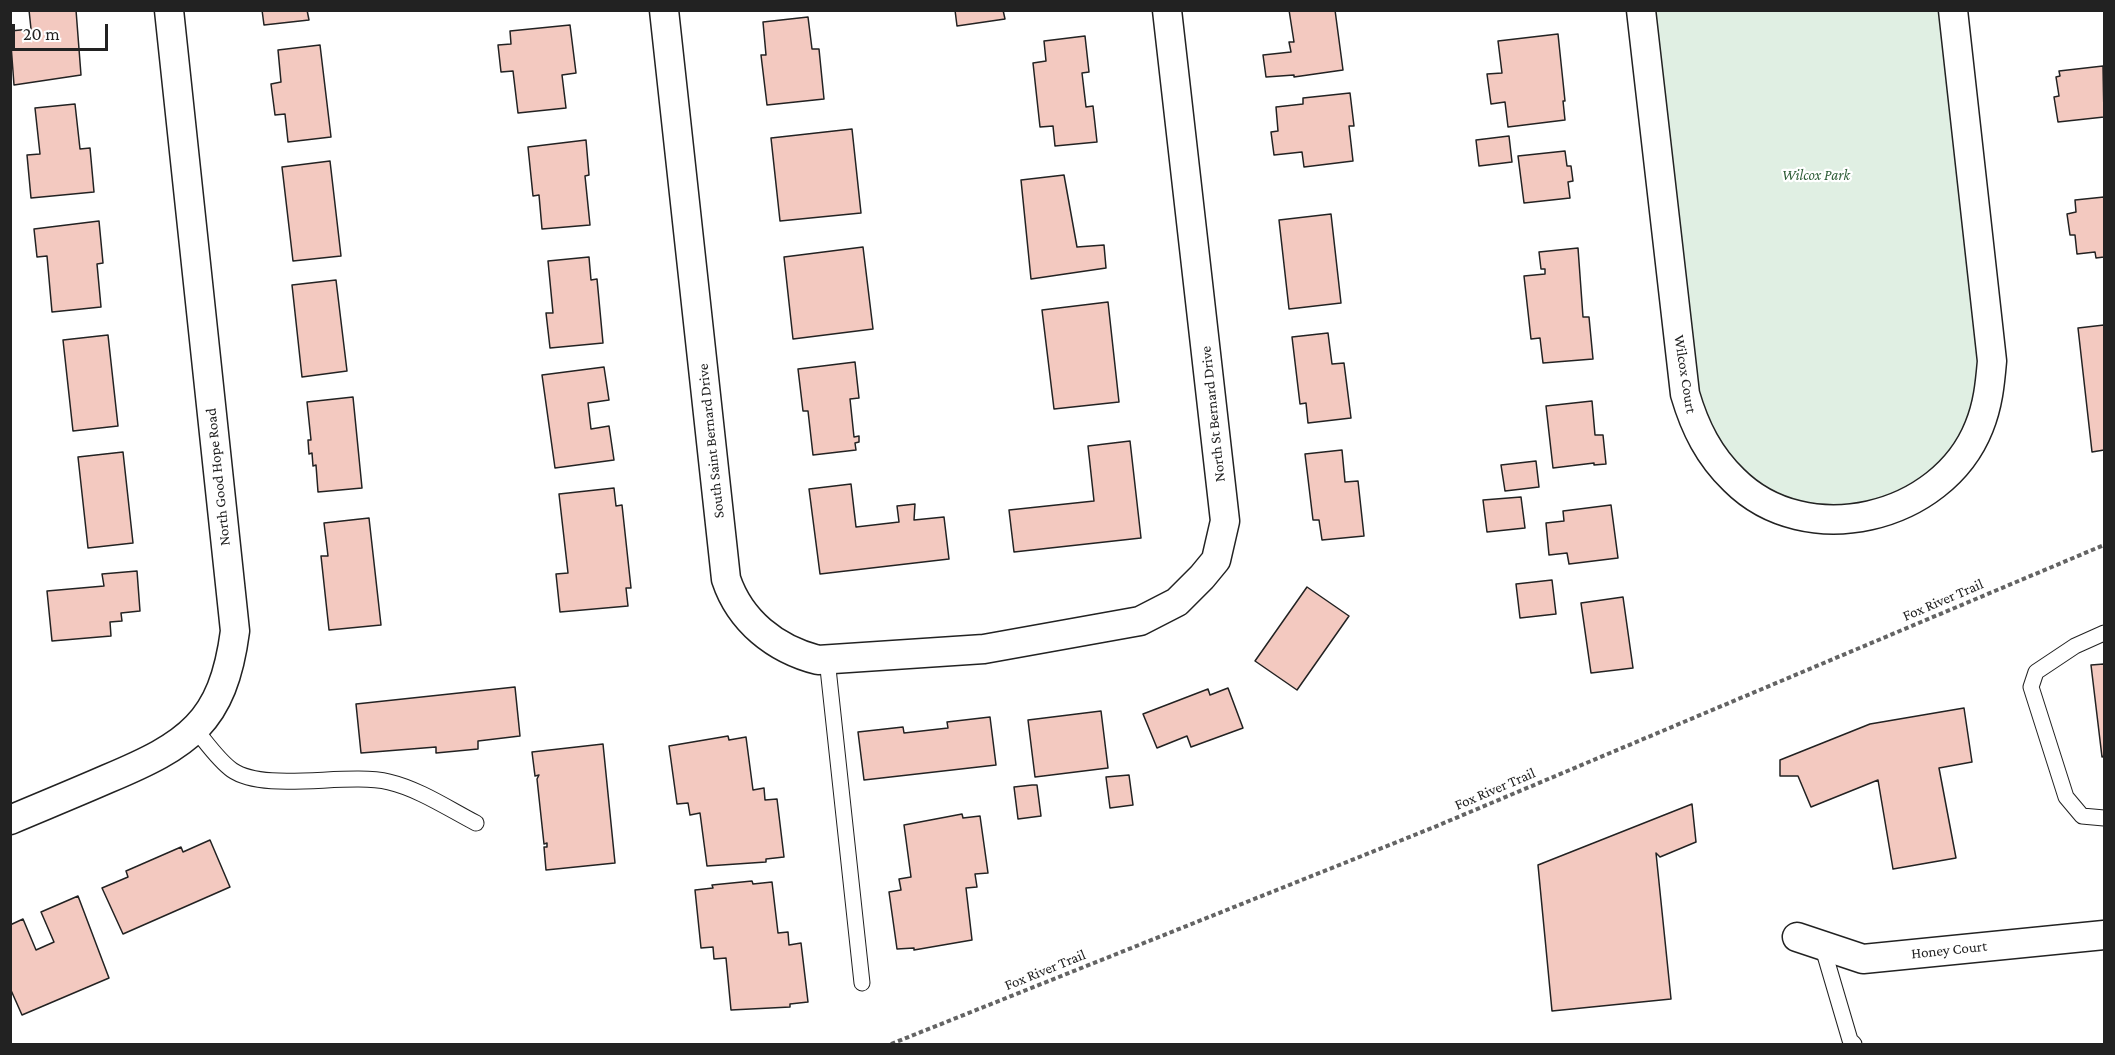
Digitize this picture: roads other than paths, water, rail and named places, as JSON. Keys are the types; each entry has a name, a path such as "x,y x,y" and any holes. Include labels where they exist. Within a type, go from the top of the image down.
{"street":[{"name":"North Good Hope Road","path":"10,820 160,757 195,729 220,694 231,663 235,631 168,10"},
{"name":"South Saint Bernard Drive","path":"664,10 726,579 732,595 748,620 793,653 827,659 984,649"},
{"name":"North St Bernard Drive","path":"984,649 1140,621 1177,603 1216,560 1220,551 1225,521 1167,10"},
{"name":"Wilcox Court","path":"1641,10 1685,394 1693,422 1708,451 1735,482 1768,504 1803,516 1832,520 1858,519 1889,511 1915,499 1940,481 1962,457 1979,429 1989,397 1992,361 1953,10"},
{"name":"Honey Court","path":"1809,941 1863,959 2104,935"}],"lane":[{"path":"2104,633 2059,656 2036,672 2031,687 2066,796 2082,816 2104,818"},
{"path":"827,659 862,983"},
{"path":"195,729 232,770 255,780 351,778 389,782 418,793 476,823"},
{"path":"1809,941 1850,1040 1854,1044"}],"park label":[{"name":"Wilcox Park","path":"1816,175"}]}
